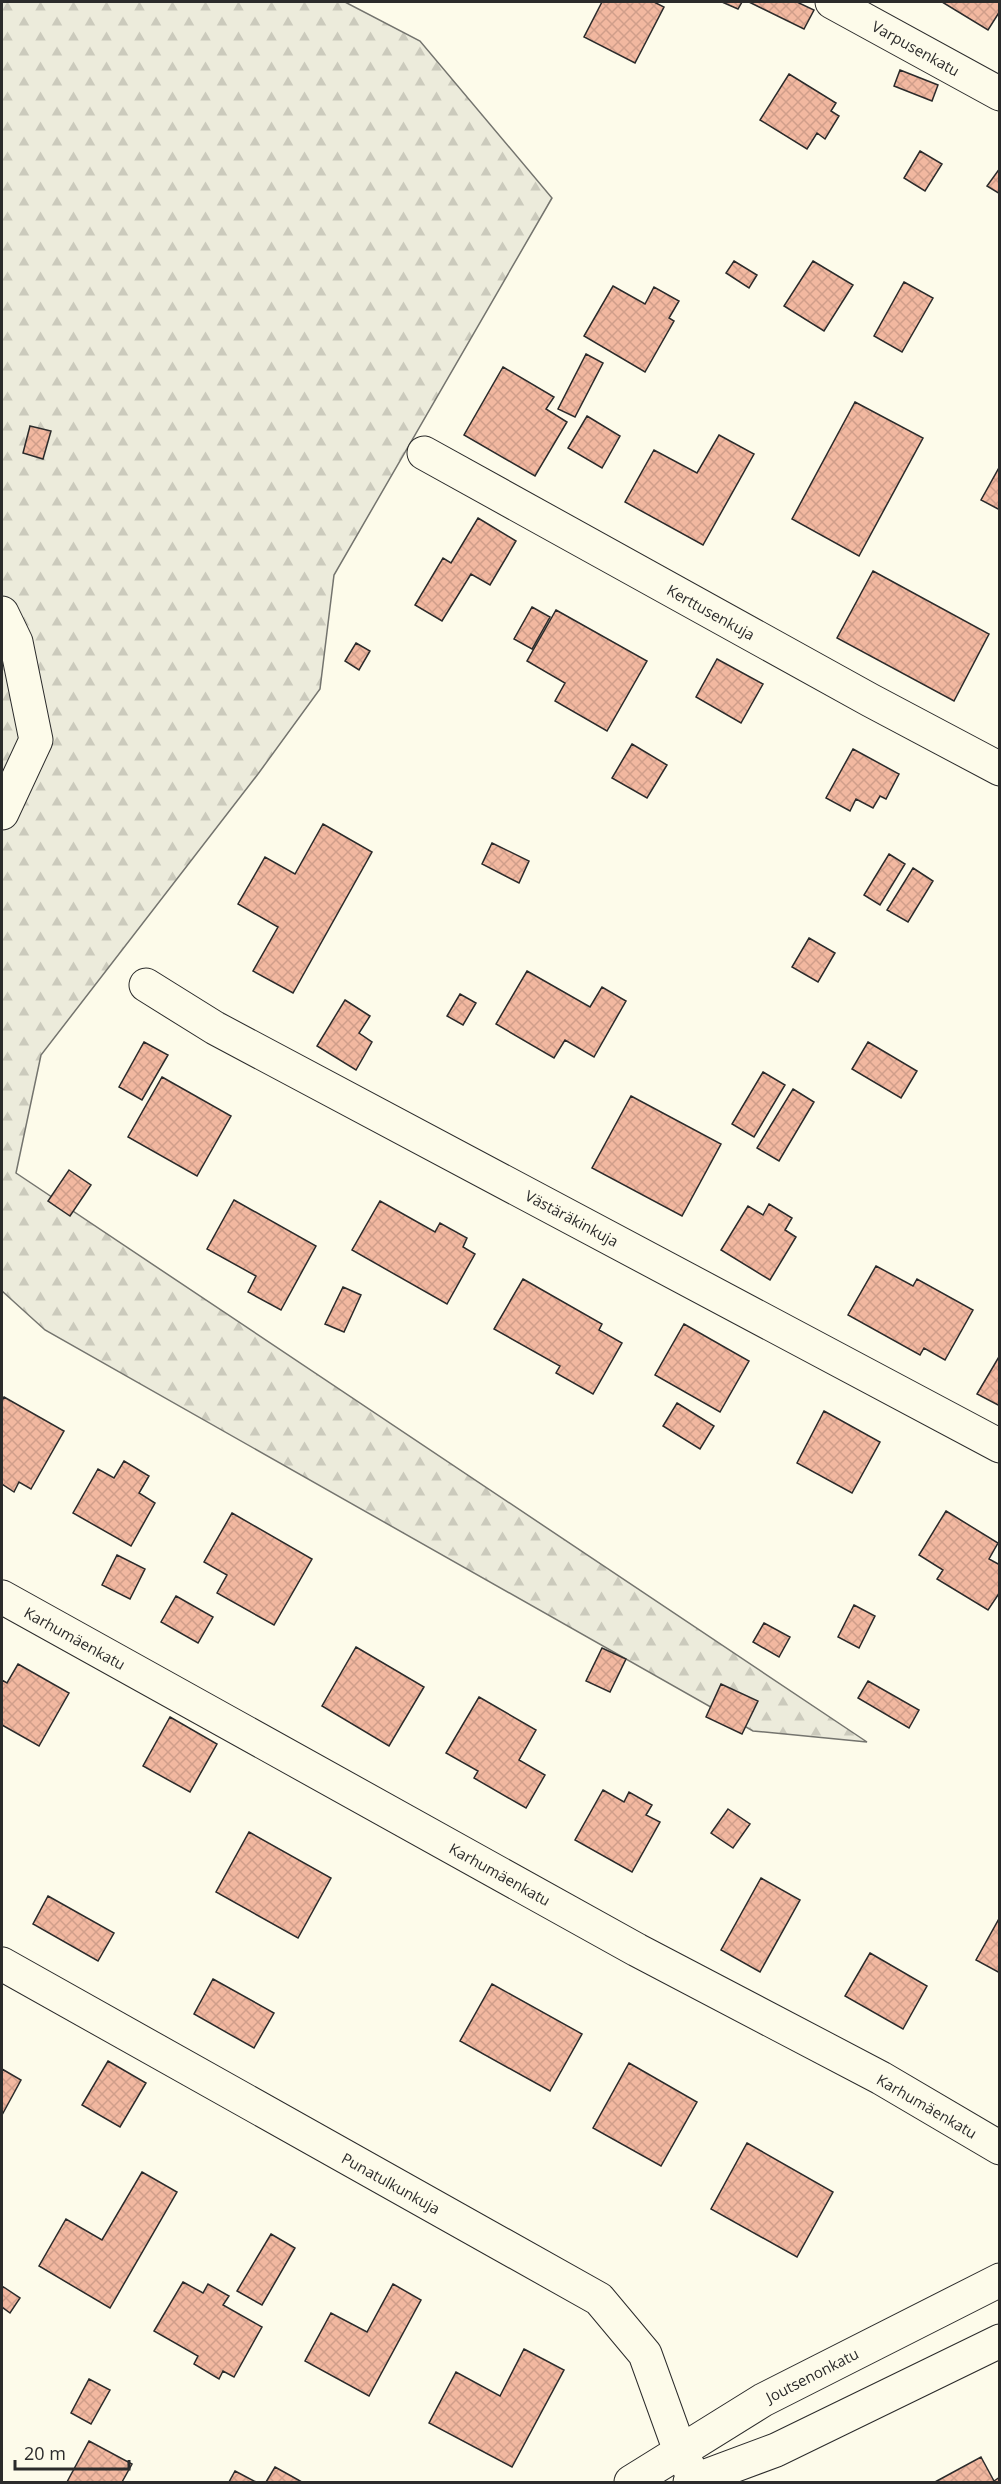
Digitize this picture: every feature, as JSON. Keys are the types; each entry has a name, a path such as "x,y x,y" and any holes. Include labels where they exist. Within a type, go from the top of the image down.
{"street":[{"name":"Varpusenkatu","path":"832,2 999,94"},
{"name":"Kerttusenkuja","path":"424,453 999,770"},
{"path":"2,613 16,642 36,740 2,813"},
{"name":"Västäräkinkuja","path":"146,985 226,1034 999,1446"},
{"name":"Karhumäenkatu","path":"2,1597 626,1945 881,2078 999,2148"},
{"name":"Punatulkunkuja","path":"2,1964 599,2299 645,2354 680,2451 696,2482"},
{"name":"Joutsenonkatu","path":"632,2482 763,2400 999,2280"},
{"path":"690,2482 696,2482 776,2450 999,2341"}],"green space":[{"path":"2,2 345,2 420,41 552,198 334,575 320,689 258,774 41,1055 16,1173 867,1742 753,1731 45,1330 2,1291"}],"building":[{"path":"602,2 654,2 664,7 635,63 584,37"},
{"path":"722,2 742,2 738,9"},
{"path":"749,2 797,2 814,10 804,29"},
{"path":"942,2 1000,2 1000,11 988,30"},
{"path":"900,70 938,85 932,101 894,86"},
{"path":"789,74 836,103 831,111 839,116 825,139 817,133 807,149 760,120"},
{"path":"920,151 942,164 925,191 904,178"},
{"path":"1000,168 1000,194 987,186"},
{"path":"734,261 757,275 749,288 726,273"},
{"path":"813,261 853,285 824,331 784,306"},
{"path":"904,282 933,298 902,352 874,336"},
{"path":"613,286 645,304 654,287 679,301 669,318 674,321 645,372 584,336"},
{"path":"586,354 603,363 575,417 558,409"},
{"path":"503,367 554,397 546,409 567,422 535,476 464,435"},
{"path":"855,402 923,438 859,556 792,519"},
{"path":"587,416 620,436 602,468 568,448"},
{"path":"30,426 51,431 43,459 23,453"},
{"path":"719,435 754,454 703,545 625,502 654,450 697,473"},
{"path":"1000,466 1000,510 981,500"},
{"path":"478,518 516,541 490,585 471,574 442,621 415,605 443,558 451,563"},
{"path":"873,571 989,634 954,701 837,638"},
{"path":"532,607 550,617 532,649 514,639"},
{"path":"556,610 647,661 607,731 555,701 565,683 527,661"},
{"path":"356,643 370,651 359,670 345,661"},
{"path":"717,659 763,684 741,723 696,697"},
{"path":"632,744 667,765 647,798 612,778"},
{"path":"853,749 899,774 886,799 880,796 873,808 856,799 850,811 826,798"},
{"path":"323,824 372,852 293,993 253,971 278,927 238,904 265,857 295,874"},
{"path":"492,843 529,861 519,883 482,864"},
{"path":"889,854 905,864 880,905 864,895"},
{"path":"913,868 933,881 908,922 887,910"},
{"path":"809,938 835,953 818,982 792,967"},
{"path":"527,971 590,1007 602,987 626,1001 594,1057 565,1040 554,1058 496,1024"},
{"path":"460,994 476,1003 463,1025 447,1016"},
{"path":"345,1000 370,1016 359,1033 372,1042 356,1070 317,1046"},
{"path":"144,1042 168,1055 142,1100 119,1087"},
{"path":"868,1042 917,1071 901,1098 852,1069"},
{"path":"763,1072 785,1085 754,1137 732,1124"},
{"path":"162,1077 231,1116 197,1176 128,1137"},
{"path":"793,1089 814,1102 779,1161 757,1148"},
{"path":"631,1096 721,1144 682,1216 592,1168"},
{"path":"69,1170 91,1185 70,1216 48,1201"},
{"path":"234,1200 316,1246 281,1310 248,1292 256,1276 207,1249"},
{"path":"380,1201 435,1232 440,1223 467,1238 463,1247 475,1254 447,1304 352,1250"},
{"path":"769,1204 792,1218 785,1230 796,1237 770,1280 721,1250 748,1206 763,1215"},
{"path":"876,1266 913,1286 917,1279 973,1310 945,1360 924,1348 920,1355 848,1315"},
{"path":"523,1279 602,1324 599,1330 622,1343 593,1394 556,1373 560,1366 494,1329"},
{"path":"343,1287 361,1295 344,1332 325,1324"},
{"path":"684,1324 749,1361 720,1412 655,1375"},
{"path":"1000,1355 1000,1406 977,1394"},
{"path":"4,1397 64,1431 31,1489 19,1482 14,1492 2,1484 2,1401"},
{"path":"677,1403 714,1426 700,1449 663,1426"},
{"path":"824,1411 880,1442 852,1493 797,1463"},
{"path":"124,1461 149,1476 139,1493 155,1503 131,1546 73,1513 98,1469 114,1478"},
{"path":"946,1511 998,1543 989,1559 1000,1565 1000,1592 988,1610 937,1579 943,1570 919,1555"},
{"path":"232,1513 312,1559 274,1625 217,1593 227,1575 204,1562"},
{"path":"117,1555 145,1569 130,1599 102,1585"},
{"path":"176,1596 213,1617 198,1643 161,1622"},
{"path":"854,1605 875,1616 859,1648 838,1637"},
{"path":"764,1623 790,1637 779,1657 753,1642"},
{"path":"356,1647 424,1687 389,1746 322,1706"},
{"path":"602,1648 626,1659 610,1692 586,1681"},
{"path":"18,1664 69,1693 39,1746 2,1725 2,1680 7,1683"},
{"path":"868,1681 919,1710 909,1728 858,1698"},
{"path":"721,1684 758,1701 742,1734 706,1717"},
{"path":"479,1697 536,1730 519,1760 545,1775 526,1808 474,1778 478,1771 446,1753"},
{"path":"170,1717 217,1744 190,1792 143,1766"},
{"path":"603,1790 624,1802 629,1792 652,1805 646,1815 660,1822 632,1872 575,1840"},
{"path":"728,1809 750,1824 733,1848 711,1833"},
{"path":"249,1832 331,1878 298,1938 216,1892"},
{"path":"761,1878 800,1900 760,1972 721,1950"},
{"path":"48,1896 114,1933 98,1961 33,1924"},
{"path":"1000,1917 1000,1973 976,1960"},
{"path":"870,1953 927,1986 903,2029 845,1996"},
{"path":"213,1979 274,2013 254,2048 194,2014"},
{"path":"492,1984 582,2034 550,2091 460,2041"},
{"path":"108,2061 146,2083 120,2127 82,2105"},
{"path":"629,2063 697,2102 661,2166 593,2128"},
{"path":"2,2069 21,2080 2,2115"},
{"path":"747,2143 833,2192 797,2257 711,2209"},
{"path":"142,2172 177,2192 110,2308 39,2266 66,2219 102,2240"},
{"path":"271,2234 295,2248 262,2305 237,2291"},
{"path":"183,2282 203,2293 208,2284 229,2296 223,2305 262,2327 234,2377 223,2371 219,2379 194,2364 198,2356 154,2331"},
{"path":"393,2284 421,2300 369,2396 305,2361 331,2313 367,2332"},
{"path":"2,2286 20,2298 10,2313 2,2307"},
{"path":"524,2349 564,2370 512,2467 429,2423 456,2372 500,2396"},
{"path":"89,2379 110,2390 91,2424 71,2413"},
{"path":"89,2441 132,2464 122,2482 67,2482"},
{"path":"981,2457 994,2481 1000,2477 1000,2482 935,2482"},
{"path":"275,2467 302,2482 266,2482"},
{"path":"235,2471 256,2482 229,2482"}]}
